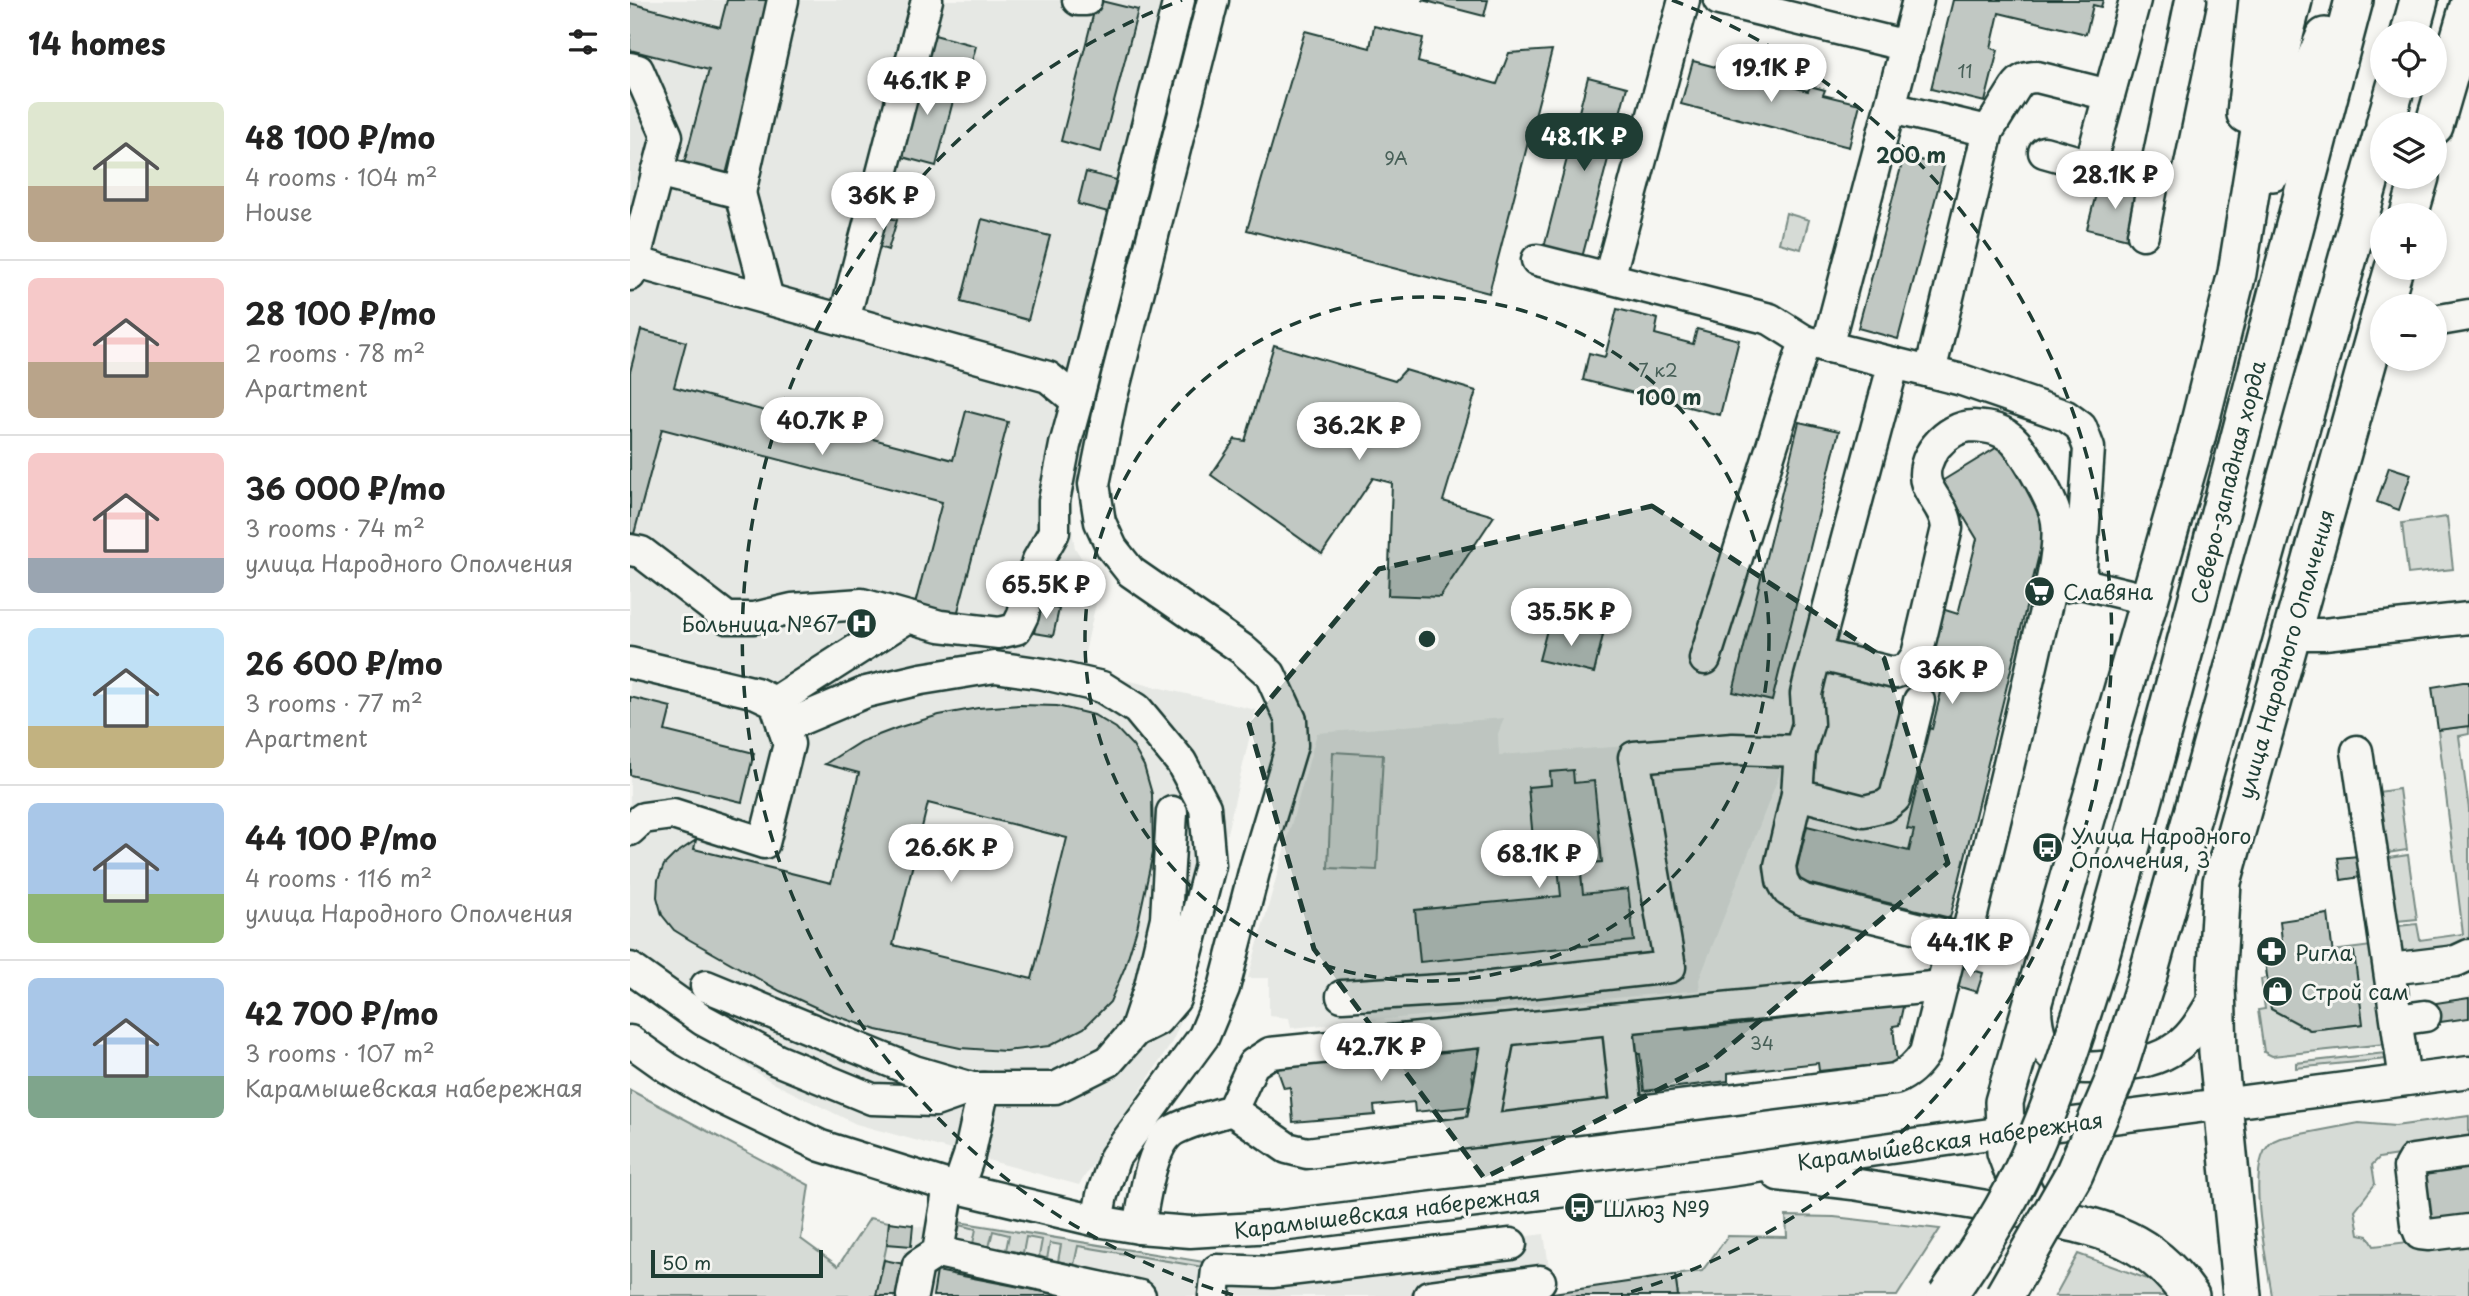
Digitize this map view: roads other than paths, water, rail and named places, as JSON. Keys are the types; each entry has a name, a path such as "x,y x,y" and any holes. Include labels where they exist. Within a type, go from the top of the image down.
{"main road":[{"path":"2237,272 2245,117 2258,0"},
{"path":"2190,1296 2161,1262 2135,1243 2104,1229 2036,1214 2006,1152 2004,1102 2196,438 2237,272 2260,130 2293,0"},
{"path":"2237,272 2291,117 2342,0"},
{"name":"Северо-западная хорда","path":"1947,1296 1985,1240 2029,1158 2067,1061 2098,963 2160,747 2354,0"},
{"path":"2413,21 2419,0"},
{"path":"2431,21 2434,0"},
{"path":"2438,112 2469,6"},
{"path":"2004,1296 2074,1174 2114,1081 2147,978 2370,179"},
{"name":"улица Народного Ополчения","path":"2242,1296 2222,1104 2217,995 2222,882 2370,355"}],"street":[{"path":"768,299 740,193 783,0"},
{"path":"844,320 927,0"},
{"path":"1078,0 1086,0"},
{"path":"630,550 641,552 727,618 754,618 792,609 862,604 940,626 999,633 1016,629 1023,615 1029,585 1038,560 1054,533 1054,501 1065,444 1179,0"},
{"path":"1097,1220 1115,1157 1204,1036 1224,988 1255,869 1292,745 1291,720 1270,674 1242,649 1131,572 1112,548 1100,522 1094,484 1111,400 1213,0"},
{"path":"1609,278 1684,0"},
{"path":"1718,0 1766,6 1907,47"},
{"path":"1705,659 1816,344 1891,108 1918,0"},
{"path":"2090,165 2135,0"},
{"path":"2143,234 2191,0"},
{"path":"630,68 638,70 667,136 632,269 768,299 1048,377 1077,401"},
{"path":"1930,372 1988,131 2019,82 2027,77 2037,77 2109,95"},
{"path":"1891,108 1988,131"},
{"path":"2044,152 2153,183"},
{"path":"657,172 740,193"},
{"path":"1537,260 1770,319 1816,344 1962,380 2066,416 2081,427 2089,448 2080,583"},
{"path":"2447,319 2469,315"},
{"path":"1816,654 1894,673 1908,668 1914,662 1947,528 1944,513 1926,484 1926,468 1934,449 1952,432 1967,426 1989,427 2002,431 2015,442 2050,499 2057,523 2049,591 1969,927 1965,933 1954,937 1804,900 1788,891 1782,880 1780,866 1797,794 1800,751 1808,724 1807,689 1816,654 1894,363"},
{"path":"2049,591 2080,583 2150,600"},
{"path":"779,715 908,617"},
{"path":"2290,634 2324,634 2469,618"},
{"path":"630,663 756,693 779,715 789,744 764,843 673,814 643,818 630,830"},
{"path":"779,715 921,679 995,667 1044,674 1102,687 1136,709 1181,762 1205,807 1210,865 1175,999 1157,1020 1135,1031"},
{"path":"1797,794 1864,811 1885,806 1895,798 1919,701"},
{"path":"1342,996 1491,987 1670,967 1634,757 1733,749 1800,751"},
{"path":"2357,751 2390,969 2411,1018 2405,1080"},
{"path":"706,986 914,1071 978,1088 1055,1088 1110,1061 1135,1031 1150,986 1166,918 1172,812"},
{"path":"1231,1110 1287,1148 1307,1153 1898,1078 1917,1065 1925,1053 1954,937"},
{"path":"2390,969 2456,961 2469,955"},
{"path":"630,968 703,1020 777,1060 872,1099 935,1101 978,1088"},
{"path":"1139,1228 1166,1156 1163,1142 1172,1131 1231,1110 1253,1065 1270,1053 1942,986"},
{"path":"2036,998 2035,1018 2040,1036 2052,1055 2068,1066 2090,1068 2138,1063 2163,1056 2188,1037 2201,1022 2217,995"},
{"path":"1617,1019 1627,1112"},
{"path":"1481,1131 1500,1030"},
{"name":"Карамышевская набережная","path":"630,1041 668,1068 714,1095 809,1141 879,1166 953,1187 1097,1220 1139,1228 1190,1232 1272,1227 1721,1172 2004,1132 2469,1072"},
{"path":"912,1296 918,1265 938,1252 953,1187 968,1156 978,1088"},
{"path":"2469,1152 2413,1160 2409,1167 2416,1224 2420,1234 2469,1230"},
{"path":"1721,1172 1795,1176 2036,1214"},
{"path":"1214,1296 1217,1270 1272,1272 1511,1244"},
{"path":"938,1252 1140,1296"},
{"path":"1429,1296 1540,1281"}],"place":[{"name":"Славяна","path":"2040,591"},
{"name":"Больница №67","path":"861,623"},
{"name":"Улица Народного Ополчения, 3","path":"2048,847"},
{"name":"Ригла","path":"2272,952"},
{"name":"Строй сам","path":"2278,991"},
{"name":"Шлюз №9","path":"1580,1208"}]}
